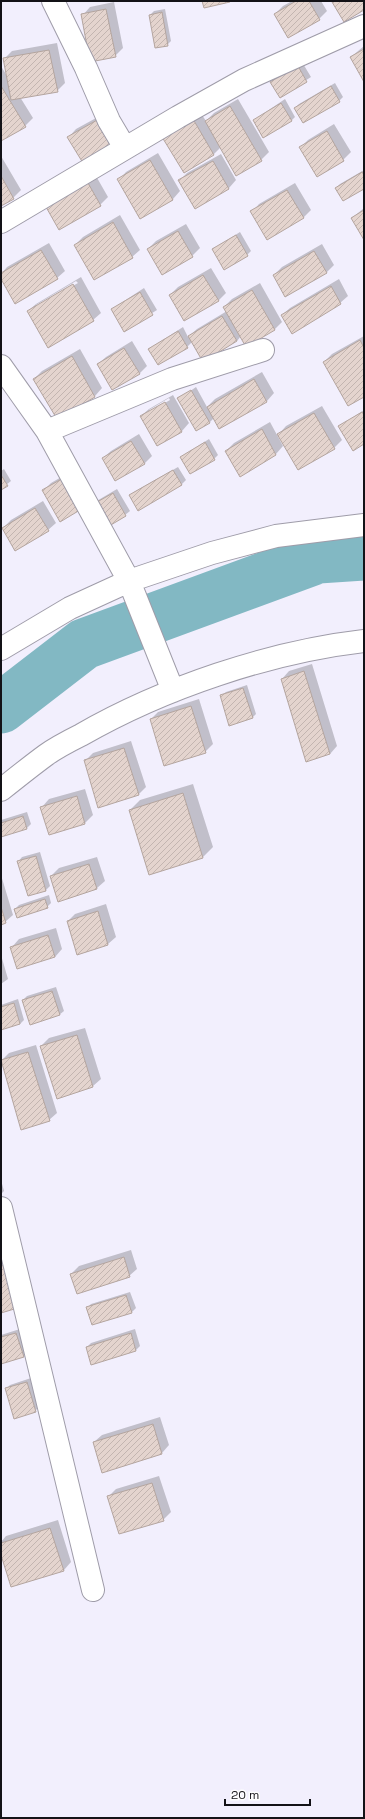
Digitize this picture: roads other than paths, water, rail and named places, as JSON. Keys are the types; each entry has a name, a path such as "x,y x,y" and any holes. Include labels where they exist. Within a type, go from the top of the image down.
{"street":[{"path":"53,1 86,68 109,122 125,148"},
{"path":"1,222 125,148 244,80 364,26"},
{"path":"47,431 172,379 263,350"},
{"path":"1,366 47,431 132,589 173,691"},
{"path":"1,649 70,608 132,589 212,553 276,536 364,525"},
{"path":"1,790 53,751 127,710 173,691 230,671 279,657 364,641"},
{"path":"1,1208 93,1590"}],"waterway":[{"path":"1,708 84,644 318,558 364,555"}]}
